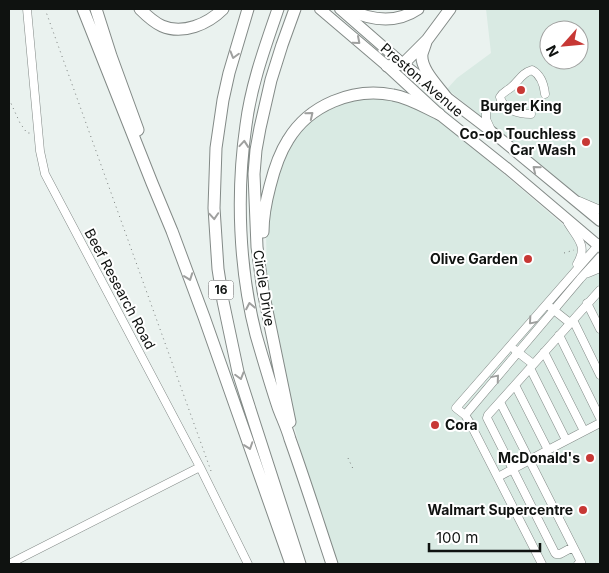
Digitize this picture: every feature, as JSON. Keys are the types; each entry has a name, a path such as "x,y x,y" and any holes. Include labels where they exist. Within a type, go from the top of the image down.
{"highway":[{"path":"83,9 172,231 291,564"},
{"path":"96,9 172,231"},
{"path":"140,9 154,22 173,29 195,27 205,23 223,9"},
{"name":"16","path":"248,9 229,73 216,148 214,208 218,269 238,372 300,564"},
{"name":"Circle Drive","path":"278,9 260,58 249,104 242,163 241,241 246,283 256,334 269,381 290,436 332,564"},
{"path":"290,436 290,421 263,291 257,247 254,174 256,150 271,80 295,9"},
{"path":"347,9 372,18 391,19 408,15 418,9"},
{"path":"387,66 403,64 427,40 450,9"},
{"path":"427,40 422,55 424,65 429,75 446,97"},
{"path":"263,291 263,227 268,191 284,147 304,121 316,110 333,101 356,94 371,92 405,98 439,114"}],"main road":[{"name":"Preston Avenue","path":"320,9 387,66 439,114 600,245"},
{"name":"Preston Avenue","path":"340,9 403,64 492,132 600,221"}],"street":[{"name":"Beef Research Road","path":"27,9 40,151 45,174 200,467 248,564"},
{"path":"531,114 509,109 501,102 500,97 529,70 538,74 544,84 546,94"},
{"path":"486,103 486,119 492,132"},
{"path":"574,199 600,210"},
{"path":"563,216 578,238 582,248 575,271"},
{"path":"542,564 470,423 465,415 456,408 575,271 600,245"},
{"path":"465,415 580,278 600,257"},
{"path":"580,278 600,268"},
{"path":"573,547 560,554 556,554 487,418 600,290"},
{"path":"587,303 600,329"},
{"path":"547,304 571,321 600,375"},
{"path":"559,336 600,418"},
{"path":"510,346 532,366 566,440"},
{"path":"544,352 584,431"},
{"path":"515,385 548,450"},
{"path":"500,402 580,564"},
{"path":"498,477 600,423"},
{"path":"9,564 200,467"}],"path":[{"path":"45,9 206,455"},
{"path":"9,99 20,123 27,133 39,133"},
{"path":"564,253 577,249"},
{"path":"348,458 354,471"}],"shaded area":[{"path":"486,9 600,9 600,209 589,204 447,89 457,78 491,53"},
{"path":"383,95 430,113 450,128 567,228 578,242 600,261 600,564 338,564 302,455 292,418 267,288 266,231 271,194 292,137 333,103"}],"place":[{"name":"Burger King","path":"521,90"},
{"name":"Co-op Touchless Car Wash","path":"586,142"},
{"name":"Olive Garden","path":"528,259"},
{"name":"Cora","path":"435,425"},
{"name":"McDonald's","path":"590,458"},
{"name":"Walmart Supercentre","path":"583,510"}]}
